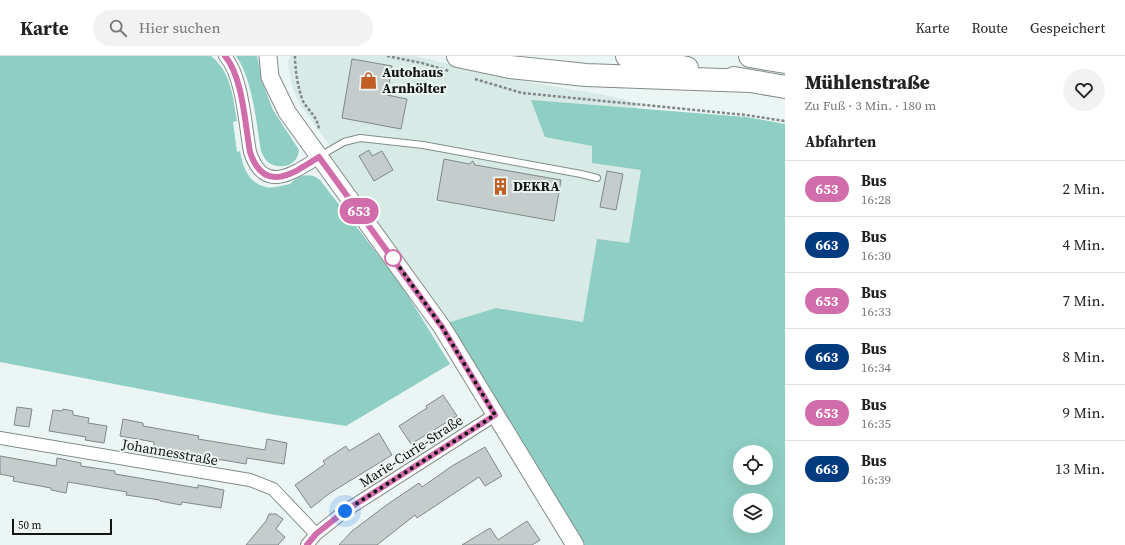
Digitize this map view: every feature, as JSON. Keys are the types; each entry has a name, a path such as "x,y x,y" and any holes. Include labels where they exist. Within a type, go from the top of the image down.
{"highway":[{"path":"627,56 785,87"},
{"path":"750,56 785,62"},
{"path":"454,64 510,67 586,75 749,81"}],"street":[{"path":"225,56 230,61 238,78 250,152 253,161 260,170 274,177 286,176 296,172 319,157"},
{"path":"268,56 270,77 287,112 442,327 570,543"},
{"name":"Marie-Curie-Straße","path":"307,545 316,534 345,511 495,415"},
{"name":"Johannesstraße","path":"0,438 250,480 273,489 316,534"}],"lane":[{"path":"319,157 344,142 360,138 423,145 597,178"}],"path":[{"path":"296,56 296,77 304,102 315,116 319,128 319,157"},
{"path":"387,56 422,63 454,64"},
{"path":"472,78 522,93 746,115 785,121"}],"shaded area":[{"path":"290,56 415,56 522,81 604,95 637,103 641,170 629,243 597,240 583,322 496,308 447,323 320,154 331,147 300,105 292,87 288,63"}],"green space":[{"path":"0,56 211,56 218,62 227,77 230,86 237,121 233,122 237,152 240,151 247,174 260,185 269,187 290,184 297,178 308,175 320,180 400,283 450,364 346,426 270,414 0,362"},
{"path":"236,56 257,56 263,84 273,110 299,150 296,159 290,164 285,166 276,166 271,164 266,160 261,151 250,89 242,66"},
{"path":"531,100 746,117 785,124 785,545 581,545 447,323 496,308 583,322 597,239 629,243 641,170 592,163 592,146 545,137"}],"building":[{"name":"Autohaus Arnhölter","path":"352,59 392,66 387,95 407,99 401,129 342,118"},
{"path":"369,150 372,156 382,151 393,170 374,181 359,156"},
{"name":"DEKRA","path":"444,159 469,164 473,161 475,165 561,180 554,221 437,200"},
{"path":"607,171 623,174 616,210 600,207"},
{"path":"443,395 457,416 411,444 399,426 427,408 426,406"},
{"path":"17,407 32,409 29,427 14,425"},
{"path":"63,409 73,411 73,415 89,418 88,423 107,426 104,443 85,440 86,437 49,431 53,410 62,411"},
{"path":"123,419 143,423 143,426 199,436 198,439 265,450 267,439 287,443 284,464 247,458 246,464 154,447 154,442 120,436"},
{"path":"379,433 392,455 330,493 311,508 295,485 325,464 323,461 346,446 349,451"},
{"path":"485,447 502,476 485,486 479,477 417,518 415,515 377,545 339,545 352,531 419,483 422,487 452,466"},
{"path":"0,456 56,466 57,458 81,463 81,466 115,471 115,474 198,488 198,485 224,490 221,508 182,502 181,505 126,495 127,492 68,482 66,493 51,490 51,488 13,481 14,477 0,474"},
{"path":"269,514 276,514 283,519 276,529 285,537 278,545 246,545 266,521"},
{"path":"527,521 540,540 532,545 462,545 490,528 498,540"}],"bus line":[{"name":"653","path":"225,56 230,61 238,78 250,152 253,161 260,170 268,175 279,177 296,172 319,157 442,327 495,415 345,511 316,534 307,545"}],"place":[{"name":"Autohaus Arnhölter","path":"369,80"},
{"name":"DEKRA","path":"500,186"}],"route":[{"path":"345,511 495,415 442,327 393,258"}]}
